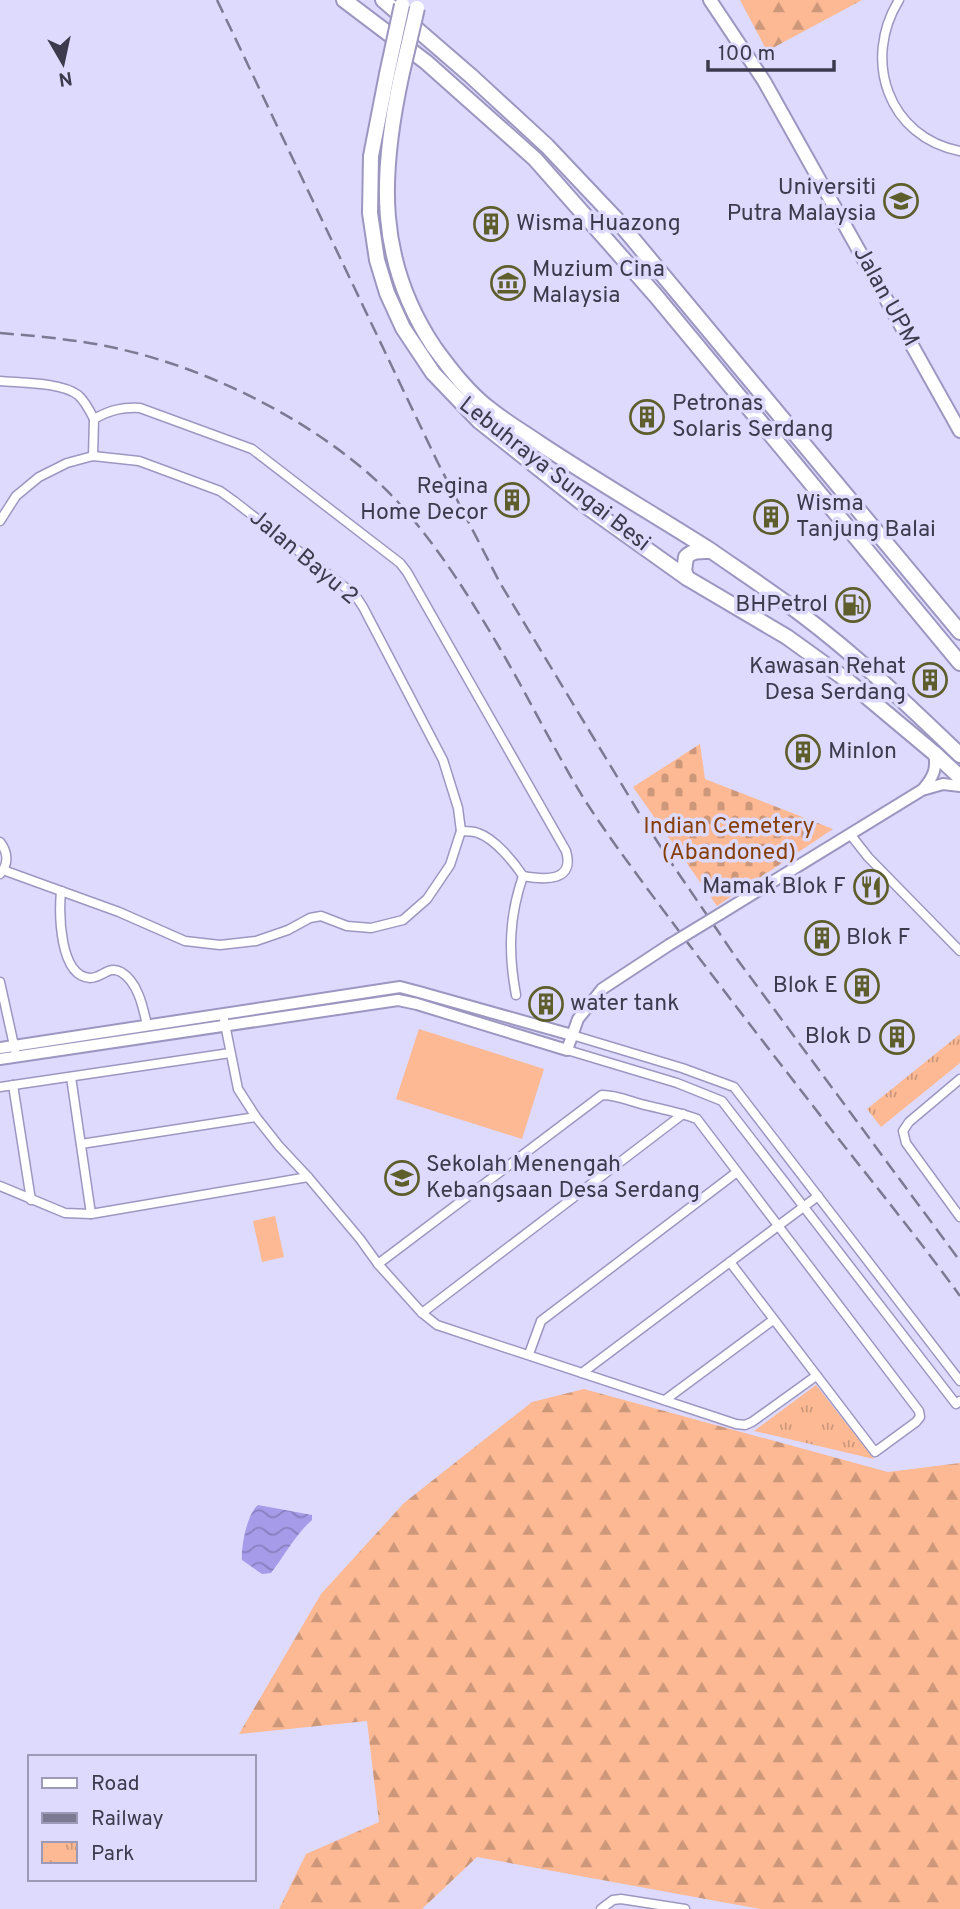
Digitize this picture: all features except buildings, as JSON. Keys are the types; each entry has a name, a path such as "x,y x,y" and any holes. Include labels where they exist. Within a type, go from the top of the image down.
{"highway":[{"path":"344,0 426,62 535,159 656,296 960,663"},
{"path":"383,0 471,75 547,146 617,220 960,632"},
{"name":"Lebuhraya Sungai Besi","path":"413,2 371,156 370,213 377,260 387,293 403,328 433,373 479,421 586,506 687,578 788,637 848,681 960,777"},
{"name":"Lebuhraya Sungai Besi","path":"394,75 386,185 391,243 398,275 411,306 425,334 444,362 489,410 711,551 801,614 920,716 960,755"},
{"path":"687,578 684,571 686,557 698,551 711,551"}],"main road":[{"name":"Jalan UPM","path":"701,0 723,20"},
{"name":"Jalan UPM","path":"710,0 764,81 960,431"}],"street":[{"path":"899,0 884,31 883,70 888,95 897,112 930,142 960,151"},
{"path":"0,381 65,389 78,395 94,419 93,456 66,463 39,477 16,496 0,521"},
{"path":"0,842 6,854 2,872 119,912 185,941 220,946 256,941 321,916 347,926 371,928 403,920 427,899 450,865 461,831 478,833 495,844 513,861 523,876 537,879 553,877 568,868 566,851 401,563 252,449 140,408 125,407 108,411 94,419"},
{"name":"Jalan Bayu 2","path":"93,456 139,461 220,491 355,595 443,760 454,792 461,831"},
{"path":"922,790 934,774 934,753"},
{"path":"567,1050 578,1019 602,989 922,790 943,784 960,786"},
{"path":"850,834 868,857 960,951"},
{"path":"516,995 510,936 514,900 523,876"},
{"path":"61,891 61,934 71,964 79,974 87,978 94,978 107,971 122,973 139,996 148,1026"},
{"path":"0,982 15,1051"},
{"path":"0,1059 15,1051 148,1026 400,988 682,1068 734,1087 960,1381"},
{"path":"0,1048 15,1051 225,1026 398,1000 677,1083 722,1101 958,1403"},
{"path":"223,1014 238,1089 256,1117 378,1264 422,1313 437,1325 736,1424 745,1425 752,1422 816,1376"},
{"path":"0,1087 230,1053"},
{"path":"71,1077 91,1214"},
{"path":"959,1213 906,1143 904,1131 909,1122 960,1079"},
{"path":"13,1086 31,1200"},
{"path":"378,1264 602,1095 614,1095 683,1114 697,1119 776,1227 919,1411 920,1417 916,1422 876,1452 730,1262"},
{"path":"422,1313 683,1114"},
{"path":"81,1144 256,1117"},
{"path":"529,1354 541,1321 737,1172"},
{"path":"0,1186 65,1213 91,1214 308,1177"},
{"path":"582,1373 818,1196"},
{"path":"664,1400 773,1320"},
{"path":"601,1909 613,1900 621,1899 685,1909"}],"green space":[{"path":"740,0 862,0 767,51"},
{"name":"Indian Cemetery (Abandoned)","path":"700,744 705,779 833,829 717,906 633,787"},
{"path":"419,1029 544,1069 522,1139 396,1099"},
{"path":"960,1034 960,1063 881,1127 867,1109"},
{"path":"275,1216 284,1257 262,1262 253,1221"},
{"path":"816,1385 874,1459 754,1431"},
{"path":"584,1389 888,1472 960,1463 960,1909 760,1909 477,1857 422,1909 279,1909 306,1854 379,1822 367,1721 239,1734 321,1594 404,1503 532,1402"}],"water":[{"path":"258,1505 312,1515 312,1520 271,1573 262,1574 242,1560 246,1531 251,1515"}],"railway":[{"path":"217,0 438,463 500,583 668,858 737,959 960,1261"},
{"path":"0,333 106,346 145,355 224,384 263,402 336,448 368,473 397,501 426,535 464,590 586,802 611,839 960,1296"}],"place":[{"name":"Universiti Putra Malaysia","path":"901,201"},
{"name":"Wisma Huazong","path":"491,224"},
{"name":"Muzium Cina Malaysia","path":"508,283"},
{"name":"Petronas Solaris Serdang","path":"647,417"},
{"name":"Regina Home Decor","path":"512,500"},
{"name":"Wisma Tanjung Balai","path":"771,517"},
{"name":"BHPetrol","path":"853,605"},
{"name":"Kawasan Rehat Desa Serdang","path":"930,680"},
{"name":"Minlon","path":"803,752"},
{"name":"Mamak Blok F","path":"871,887"},
{"name":"Blok F","path":"822,938"},
{"name":"Blok E","path":"862,986"},
{"name":"water tank","path":"546,1004"},
{"name":"Blok D","path":"897,1037"},
{"name":"Sekolah Menengah Kebangsaan Desa Serdang","path":"402,1178"}]}
